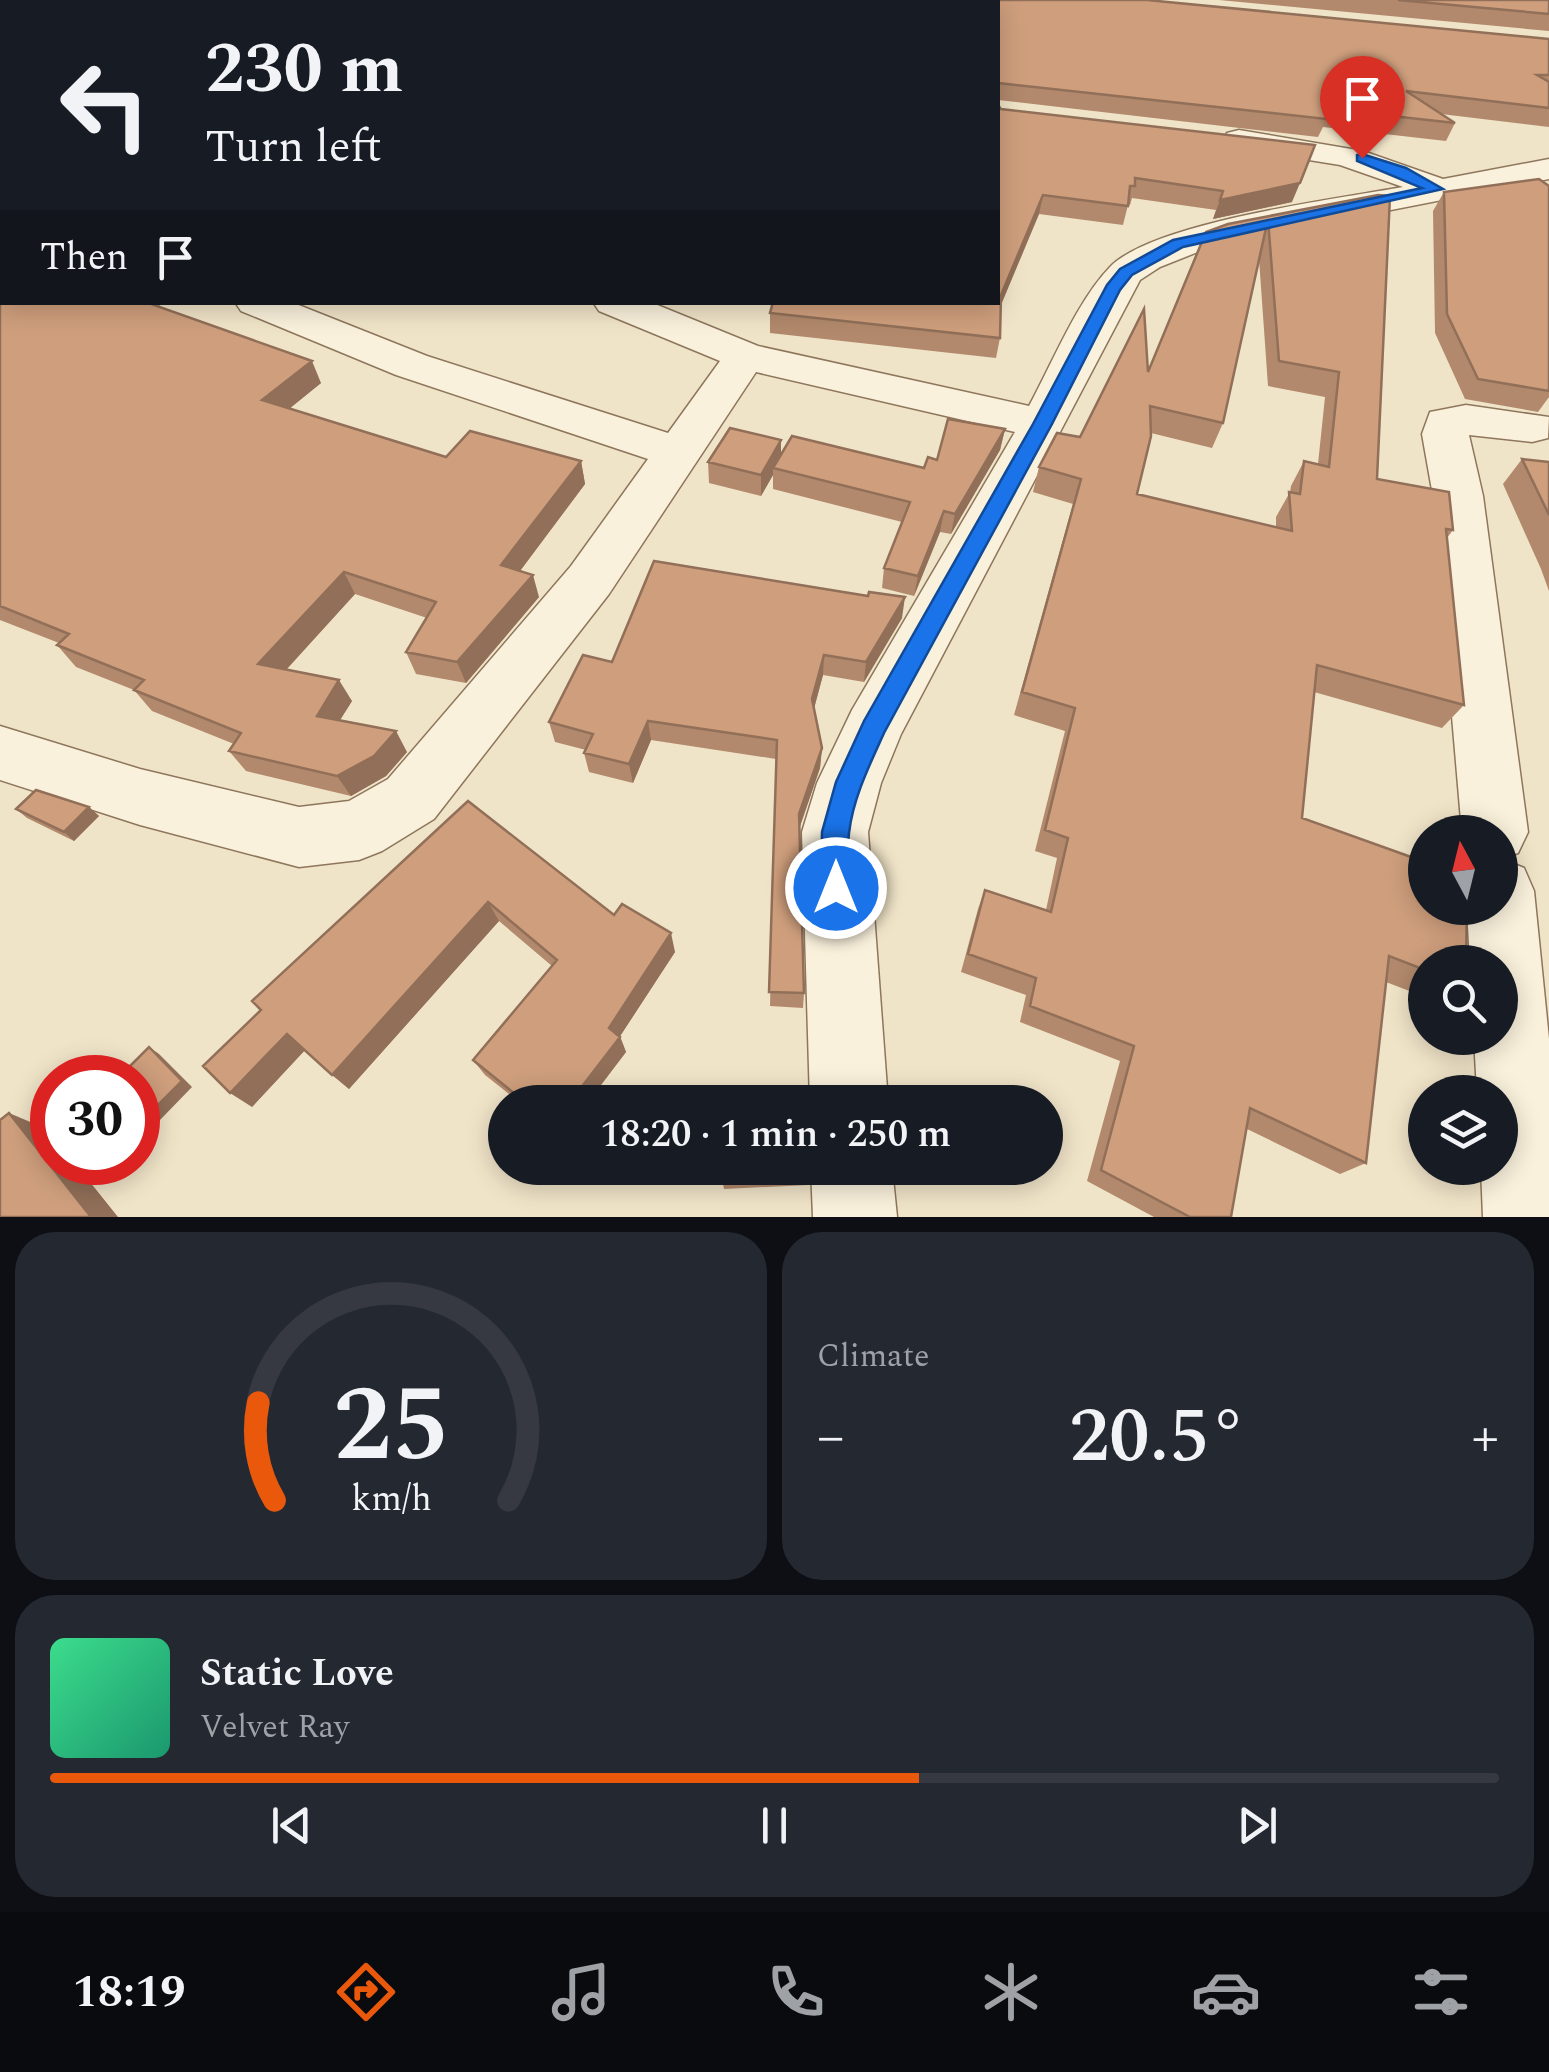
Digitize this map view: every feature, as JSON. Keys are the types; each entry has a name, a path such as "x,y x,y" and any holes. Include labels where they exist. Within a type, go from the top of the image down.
{"street":[{"path":"1214,136 1362,158 1401,171 1436,189"},
{"path":"847,1085 835,832 849,782 873,728 1043,424 1113,288 1126,272 1146,259 1208,235 1549,169"},
{"path":"261,305 337,340 532,408 679,452"},
{"path":"620,305 745,356 1043,424"},
{"path":"0,753 140,797 298,836 359,830 411,799 590,580 745,356"},
{"path":"1494,815 1458,496 1446,423 1466,420 1532,427"},
{"path":"1503,925 1525,1217"},
{"path":"853,1185 855,1217"}],"building":[{"path":"1000,0 1147,0 1549,39 1549,75 1537,75 1549,82 1549,108 1406,91 1455,123 1330,109 1326,119 1000,83"},
{"path":"1398,0 1549,0 1549,14"},
{"path":"1000,108 1315,145 1300,183 1220,200 1223,191 1135,178 1128,206 1043,195 1001,295 1000,338 770,313 772,305 1000,305"},
{"path":"1539,179 1549,186 1549,391 1478,379 1447,314 1444,192"},
{"path":"1378,195 1390,196 1377,479 1449,492 1453,530 1446,529 1464,705 1317,665 1302,818 1408,856 1408,925 1467,925 1466,945 1408,945 1408,963 1389,956 1366,1163 1250,1108 1231,1217 1190,1217 1101,1170 1134,1046 1030,1006 1036,978 968,954 985,890 1051,912 1068,838 1045,830 1075,708 1022,692 1081,479 1039,467 1057,433 1080,437 1144,309 1148,372 1206,232 1228,224","holes":["1268,219 1279,361 1339,372 1329,467 1304,461 1300,494 1289,492 1292,531 1137,494 1151,436 1150,406 1223,423"]},
{"path":"0,305 154,305 312,361 262,400 446,457 470,431 581,461 501,565 533,575 457,662 406,652 436,602 344,572 258,664 339,680 317,716 396,731 374,756 337,776 229,751 241,733 134,690 144,680 57,645 69,634 0,606"},
{"path":"948,419 1005,429 955,514 944,511 918,576 884,568 910,502 773,468 792,436 924,468 928,457 937,460"},
{"path":"730,428 781,440 761,475 708,462"},
{"path":"1522,459 1549,462 1549,515"},
{"path":"654,561 868,596 869,592 905,597 866,662 824,655 812,699 822,748 799,814 804,993 769,992 777,740 648,721 629,764 584,753 593,734 549,722 583,655 612,662"},
{"path":"36,790 89,807 64,832 16,809"},
{"path":"468,801 614,915 622,904 671,933 609,1028 620,1037 583,1085 504,1085 473,1060 557,960 488,902 332,1075 287,1034 230,1093 203,1066 261,1010 252,1001"},
{"path":"149,1047 157,1055 141,1055"},
{"path":"160,1058 182,1081 160,1103"},
{"path":"9,1113 30,1140 30,1185 66,1185 91,1217 0,1217 0,1120"}],"route":[{"path":"836,888 835,832 849,782 873,728 1043,424 1113,288 1126,272 1178,244 1436,189 1382,163 1362,158"}]}
